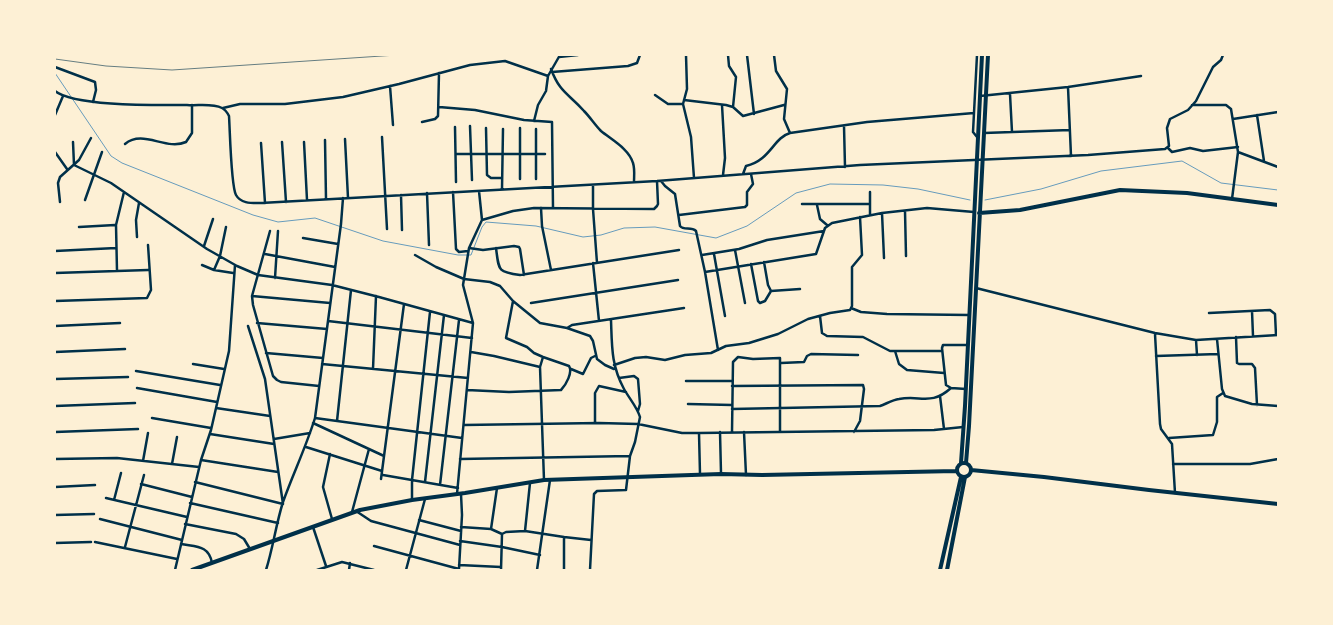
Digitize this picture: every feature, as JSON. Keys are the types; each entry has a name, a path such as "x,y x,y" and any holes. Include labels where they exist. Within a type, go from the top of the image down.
{"street":[{"path":"534,121 538,105 546,91 548,76 559,56 569,57 578,55"},
{"path":"551,70 628,66 637,63 640,55"},
{"path":"686,55 687,89 684,104 691,137 694,178"},
{"path":"728,55 730,66 736,77 733,108"},
{"path":"747,55 754,114"},
{"path":"774,55 776,71 787,89 784,119 790,133"},
{"path":"977,55 974,136 984,133 1070,130"},
{"path":"963,463 982,55"},
{"path":"963,463 976,288 988,55"},
{"path":"1168,148 1166,128 1170,119 1186,112 1196,101 1213,67 1221,60 1223,55"},
{"path":"55,91 68,98 93,102 192,105 223,108 240,104 285,104 326,100 390,86 474,64 508,61 525,69 548,76"},
{"path":"55,68 95,82 96,90 93,102"},
{"path":"551,70 562,91 581,108 599,129 618,142 631,159 634,166 634,182"},
{"path":"422,122 437,118 439,73"},
{"path":"980,96 1068,87 1140,76"},
{"path":"390,86 393,125"},
{"path":"1068,87 1071,156"},
{"path":"1010,94 1012,132"},
{"path":"655,95 668,104 684,104"},
{"path":"55,115 63,96"},
{"path":"684,100 722,104 733,108 743,116 784,105"},
{"path":"722,104 725,158 723,176"},
{"path":"125,144 138,138 173,144 186,142 192,133 192,105"},
{"path":"1192,105 1228,106 1231,109 1238,147 1232,199"},
{"path":"439,106 554,123 553,208"},
{"path":"223,108 229,116 233,180 236,194 244,202 265,203 659,181 845,167 1071,156 1168,148 1172,152 1190,148 1203,151 1238,147"},
{"path":"1233,119 1278,112"},
{"path":"743,174 746,166 758,162 772,150 783,136 790,133 867,122 974,113"},
{"path":"1257,115 1264,161"},
{"path":"470,126 472,180"},
{"path":"844,126 845,167"},
{"path":"455,127 456,182"},
{"path":"486,128 487,175 491,178 502,178"},
{"path":"520,128 520,179"},
{"path":"502,190 503,129"},
{"path":"536,129 536,179"},
{"path":"382,137 387,230"},
{"path":"60,202 57,183 62,174 74,165 82,155 91,138"},
{"path":"325,140 326,199"},
{"path":"345,140 348,198"},
{"path":"72,142 74,165"},
{"path":"282,142 286,202"},
{"path":"304,142 307,200"},
{"path":"261,144 265,203"},
{"path":"55,152 68,170"},
{"path":"85,200 102,152"},
{"path":"1238,152 1278,167"},
{"path":"456,154 545,154"},
{"path":"55,161 61,161"},
{"path":"74,165 94,174 124,192 204,247 235,265 275,278 333,286 376,296 473,324"},
{"path":"679,215 746,207 747,192 753,184 751,173"},
{"path":"659,181 675,194 682,228 692,228 696,231 702,255 718,350"},
{"path":"482,220 519,210 541,208 593,210 656,208 658,204 659,181"},
{"path":"593,185 596,294 599,322"},
{"path":"979,213 1015,210 1116,190 1187,193 1278,205"},
{"path":"459,568 461,529 458,488 459,459 473,324 464,288 464,279 466,258 482,220 479,191"},
{"path":"116,271 116,225 124,192"},
{"path":"453,192 456,249 459,252 519,247 524,275"},
{"path":"870,192 870,215"},
{"path":"427,194 428,245"},
{"path":"401,195 402,230"},
{"path":"266,570 283,504 306,447 315,418 343,198"},
{"path":"137,237 136,220 139,203"},
{"path":"802,204 870,204"},
{"path":"817,204 820,219 828,225"},
{"path":"541,208 542,226 551,270"},
{"path":"705,272 816,254 828,225 860,217 932,208 974,212"},
{"path":"905,211 906,256"},
{"path":"882,213 884,258"},
{"path":"851,308 852,267 862,254 860,217"},
{"path":"204,247 213,219"},
{"path":"79,226 116,225"},
{"path":"214,270 220,256 226,227"},
{"path":"270,231 252,296 254,312 266,354 273,376 277,380 319,386"},
{"path":"275,278 278,231"},
{"path":"702,255 735,250 767,240 824,231"},
{"path":"303,238 338,244"},
{"path":"55,301 147,298 151,290 148,245"},
{"path":"55,251 116,248"},
{"path":"496,248 498,266 501,271 524,275 679,250"},
{"path":"735,250 745,303"},
{"path":"714,253 725,316"},
{"path":"265,254 335,266"},
{"path":"415,255 436,267 464,279 490,282 500,286 513,301 540,323 567,328 592,338 595,356 605,365 614,367 635,358 665,360 685,355 711,353 726,346 749,343 778,334 804,320 848,311 851,308"},
{"path":"764,262 768,285 771,291"},
{"path":"751,264 760,303 765,301 771,291"},
{"path":"202,265 214,270 233,273"},
{"path":"175,570 200,460 210,434 229,351 235,265"},
{"path":"55,273 149,270"},
{"path":"531,303 678,280"},
{"path":"976,288 1155,333 1196,340 1277,335 1275,314 1273,312 1252,311 1209,314"},
{"path":"771,291 800,289"},
{"path":"337,421 351,290"},
{"path":"252,296 330,303"},
{"path":"372,369 376,296"},
{"path":"513,301 506,338 526,346 542,357 569,366 571,369 583,374 591,358 595,356"},
{"path":"381,479 404,304"},
{"path":"567,328 572,325 684,308"},
{"path":"851,308 861,312 887,314 969,315"},
{"path":"1252,311 1253,336"},
{"path":"412,500 412,480 430,312"},
{"path":"425,482 444,316"},
{"path":"820,316 822,333 827,336 863,337 886,350 942,351"},
{"path":"440,485 459,320"},
{"path":"590,570 594,494 599,491 626,490 630,456 640,417 614,367 611,320"},
{"path":"328,321 472,338"},
{"path":"55,326 120,323"},
{"path":"257,323 327,330"},
{"path":"248,326 265,378 283,504"},
{"path":"1155,333 1160,424 1161,429 1172,444 1174,493"},
{"path":"1236,337 1237,362 1239,364 1252,364 1255,368 1257,405"},
{"path":"1216,339 1223,393 1229,398 1257,405 1278,406"},
{"path":"1196,340 1197,355"},
{"path":"966,389 952,388 946,384 942,351 943,345 967,345"},
{"path":"55,352 125,349"},
{"path":"895,351 899,364 907,370 944,373"},
{"path":"471,352 540,367"},
{"path":"266,354 323,358"},
{"path":"781,363 804,362 811,354 858,355"},
{"path":"1156,356 1218,354"},
{"path":"542,357 540,367 544,480"},
{"path":"732,432 733,362 736,358 778,357 781,363 780,432"},
{"path":"192,364 224,369"},
{"path":"322,364 468,378"},
{"path":"467,390 563,390 571,369"},
{"path":"136,371 221,386"},
{"path":"619,378 634,376 638,378 640,404 638,411"},
{"path":"55,379 128,377"},
{"path":"686,381 732,381"},
{"path":"732,386 861,384 864,386 860,421 854,432"},
{"path":"595,423 595,393 599,386 626,392"},
{"path":"137,388 218,402"},
{"path":"688,404 780,408 880,406 900,398 925,400 940,396 952,388"},
{"path":"1169,438 1213,435 1217,422 1216,400 1223,393"},
{"path":"940,396 944,429"},
{"path":"55,406 136,404"},
{"path":"216,408 270,416"},
{"path":"152,418 211,428"},
{"path":"315,418 462,438"},
{"path":"313,423 384,456"},
{"path":"464,425 638,424 682,433 854,432 964,427"},
{"path":"55,432 138,429"},
{"path":"274,439 310,432"},
{"path":"720,432 721,474"},
{"path":"744,432 746,475"},
{"path":"143,461 148,433"},
{"path":"699,433 700,475"},
{"path":"210,434 274,444"},
{"path":"172,464 177,437"},
{"path":"306,447 365,465 382,473 458,488"},
{"path":"354,512 369,449"},
{"path":"330,454 322,488 332,519"},
{"path":"459,459 630,456"},
{"path":"55,459 100,458 199,467"},
{"path":"1173,464 1250,464 1278,459"},
{"path":"200,460 278,472"},
{"path":"956,471 957,466 963,463 970,466 971,470"},
{"path":"963,477 970,474 971,470"},
{"path":"971,470 1278,504"},
{"path":"192,570 354,512 412,500 544,480 721,474 956,471 963,477"},
{"path":"114,500 122,472"},
{"path":"125,548 144,475"},
{"path":"940,570 963,477"},
{"path":"947,570 963,477"},
{"path":"537,570 550,480"},
{"path":"195,482 283,504"},
{"path":"525,532 530,483"},
{"path":"141,484 192,497"},
{"path":"55,487 95,486"},
{"path":"491,529 497,488"},
{"path":"106,498 187,518"},
{"path":"406,570 425,498"},
{"path":"190,503 278,523"},
{"path":"354,512 371,521 460,545"},
{"path":"55,515 94,514"},
{"path":"100,519 206,550 211,555 212,563"},
{"path":"419,520 461,529 491,529 502,534 506,532 525,532 592,540"},
{"path":"185,524 236,534 244,539 250,549"},
{"path":"312,526 324,568"},
{"path":"374,546 409,557 459,568 501,568 502,534"},
{"path":"564,536 564,570"},
{"path":"460,541 540,555"},
{"path":"55,543 93,542 177,559"},
{"path":"317,570 342,562 374,570"},
{"path":"349,570 350,563"}],"waterway":[{"path":"55,73 111,156 122,163 253,215 278,222 315,218 383,241 458,255 471,255 482,227 486,222 536,226 583,237 601,235 624,228 655,227 716,238 747,226 796,193 830,184 883,185 918,189 970,200"},
{"path":"985,200 1041,189 1101,171 1182,161 1221,183 1278,190"}],"railway":[{"path":"55,59 106,66 172,70 397,55"}]}
